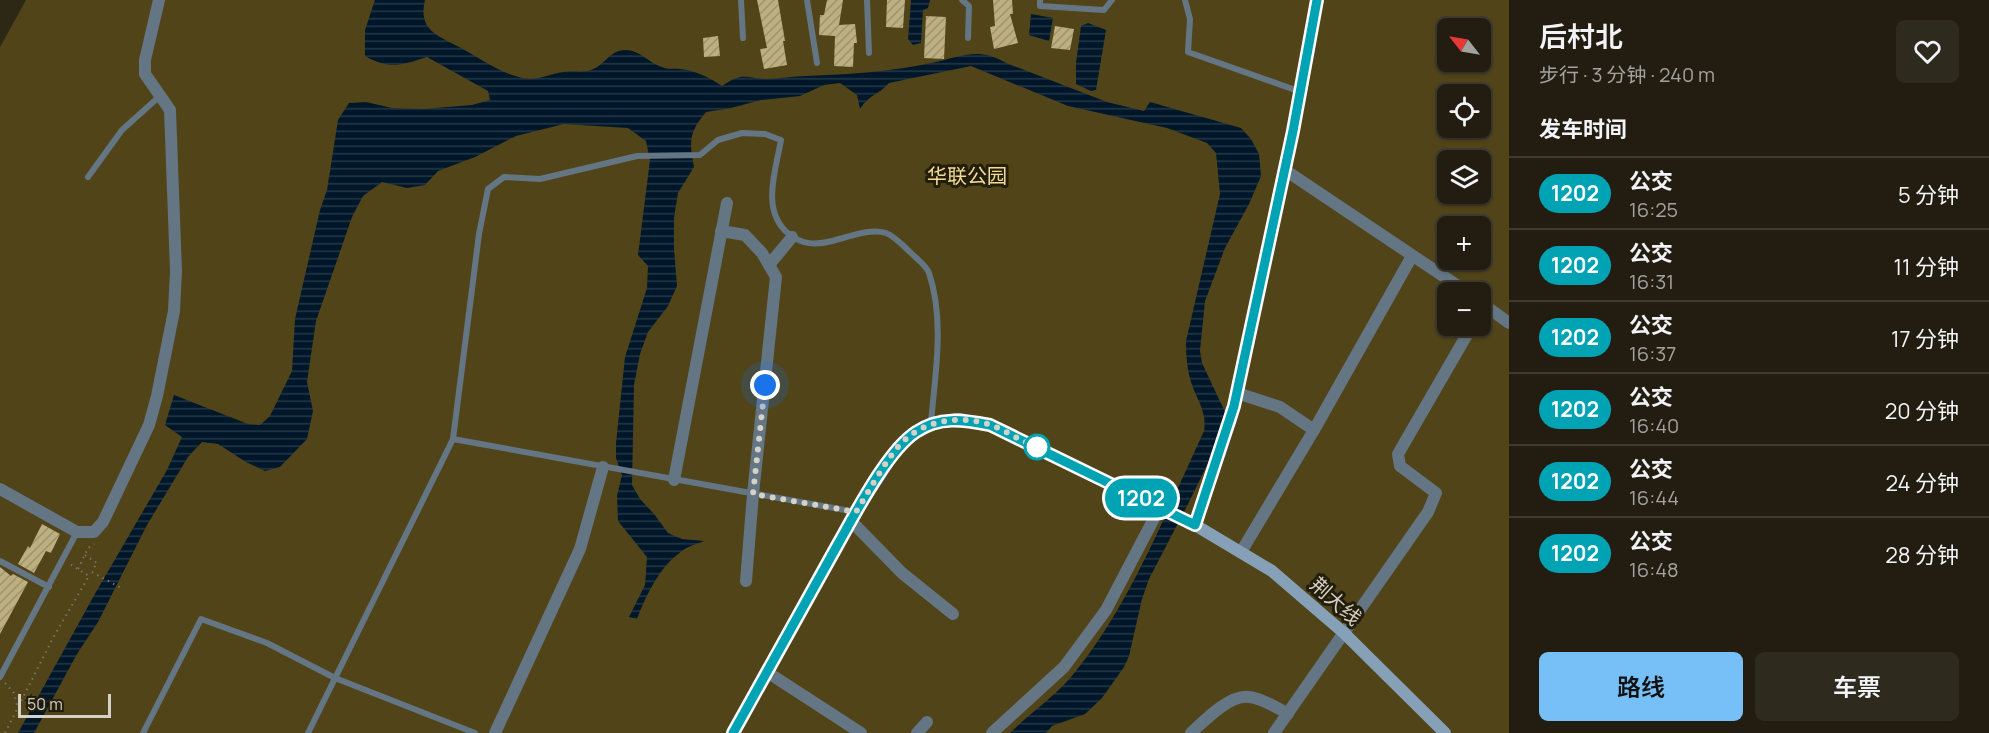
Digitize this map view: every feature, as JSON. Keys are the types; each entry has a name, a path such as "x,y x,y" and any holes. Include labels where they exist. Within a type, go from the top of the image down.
{"street":[{"path":"0,489 77,532 94,532 103,522 148,425 157,396 174,311 176,271 170,110 145,74 145,60 159,0"},
{"path":"1190,522 1231,420 1301,92 1317,0"},
{"path":"1285,170 1452,282"},
{"path":"675,480 727,203"},
{"path":"721,231 745,235 762,253 776,277 746,581"},
{"path":"769,265 792,237"},
{"path":"1241,552 1314,430 1412,256"},
{"path":"1491,312 1509,323"},
{"path":"1274,733 1428,512 1436,493 1400,466 1398,453 1466,336"},
{"path":"1237,393 1280,407 1314,430"},
{"name":"荆大线","path":"931,423 959,419 990,425 1190,522 1241,552 1272,571 1344,633 1445,733"},
{"path":"733,733 853,517 898,447 931,423"},
{"path":"495,733 580,549 603,467"},
{"path":"992,733 1064,667 1106,610 1160,507"},
{"path":"853,517 902,573 953,614"},
{"path":"767,672 861,733"},
{"path":"1191,733 1230,702 1239,698 1250,696 1288,714"},
{"path":"917,733 927,722"}],"lane":[{"path":"741,0 743,38"},
{"path":"807,0 817,63"},
{"path":"867,0 869,53"},
{"path":"962,0 969,6 968,38"},
{"path":"1040,0 1040,6 1104,10 1112,0"},
{"path":"1185,0 1190,19 1188,52 1301,92"},
{"path":"88,177 122,130 161,95"},
{"path":"308,733 453,439 479,234 489,189 504,177 540,179 637,156 700,155 718,140 742,133 765,134 781,140 772,191 772,206 777,221 792,237 805,244 823,244 875,231 897,240 928,270 939,318 931,423"},
{"path":"453,439 753,494 853,517"},
{"path":"0,678 77,532"},
{"path":"0,561 49,587"},
{"path":"143,733 201,620 267,643 335,678 475,733"}],"path":[{"path":"78,569 88,548 96,542"},
{"path":"4,733 54,636 97,563 85,555"},
{"path":"64,560 89,576"},
{"path":"92,572 121,588"},
{"path":"0,678 11,687 18,709"}],"green space":[{"name":"华联公园","path":"26,0 1509,0 1509,733 0,733 0,47"}],"water":[{"path":"375,0 425,0 424,17 433,32 496,68 528,79 566,71 588,71 596,68 615,53 625,50 635,52 664,68 697,73 722,86 739,77 770,79 901,69 978,54 996,58 1107,102 1144,111 1150,102 1241,128 1251,139 1259,154 1261,176 1225,248 1205,301 1200,351 1202,363 1225,412 1223,425 1214,451 1149,579 1129,656 1102,698 1085,714 1052,726 1046,733 1010,733 1071,677 1111,621 1161,526 1204,431 1203,413 1189,374 1186,341 1220,194 1216,153 1207,143 1167,128 1068,106 971,66 889,83 867,100 860,109 857,95 840,83 824,85 800,96 761,100 706,112 696,126 691,143 694,167 678,193 674,218 677,286 668,306 648,332 640,354 634,385 632,485 640,499 668,533 682,539 704,541 684,549 660,573 637,619 629,617 645,585 647,557 618,521 617,496 622,475 616,458 616,443 625,357 647,288 648,266 638,255 650,160 646,141 628,128 564,124 516,136 475,157 438,171 425,185 407,188 382,182 363,196 352,217 316,321 307,382 313,411 307,439 280,467 265,471 218,444 202,442 188,457 147,525 98,622 77,654 34,733 18,733 167,470 182,437 165,425 174,395 248,424 260,425 270,416 292,371 295,319 320,210 327,190 338,120 349,103 366,102 392,108 423,109 472,105 490,100 488,91 427,57 389,65 365,56 365,30"},
{"path":"911,0 930,0 928,8 923,10 921,43 913,45 908,39"},
{"path":"1031,14 1053,18 1049,41 1029,35"},
{"path":"1088,23 1106,30 1096,90 1091,91 1076,84 1076,63 1081,26"}],"building":[{"path":"757,0 778,0 787,65 764,69 760,49 767,48"},
{"path":"827,0 843,0 839,25 855,24 857,43 854,43 853,67 834,66 835,36 819,35 820,15 824,15"},
{"path":"887,0 905,0 903,28 886,27"},
{"path":"993,0 1012,0 1013,14 1010,14 1018,43 994,49 990,27 995,26"},
{"path":"926,16 946,17 944,59 924,58"},
{"path":"1055,26 1074,29 1070,50 1051,48"},
{"path":"718,36 720,56 704,57 703,38"},
{"path":"42,524 60,534 51,553 46,551 34,573 18,564 28,546 30,548"},
{"path":"0,567 11,576 13,574 28,582 0,634"}],"bus line":[{"name":"1202","path":"733,733 856,512 898,447 931,423 959,419 990,425 1195,525 1231,420 1301,92 1317,0"}],"route":[{"path":"765,385 753,494 856,512 898,447 931,423 959,419 990,425 1037,447"}]}
